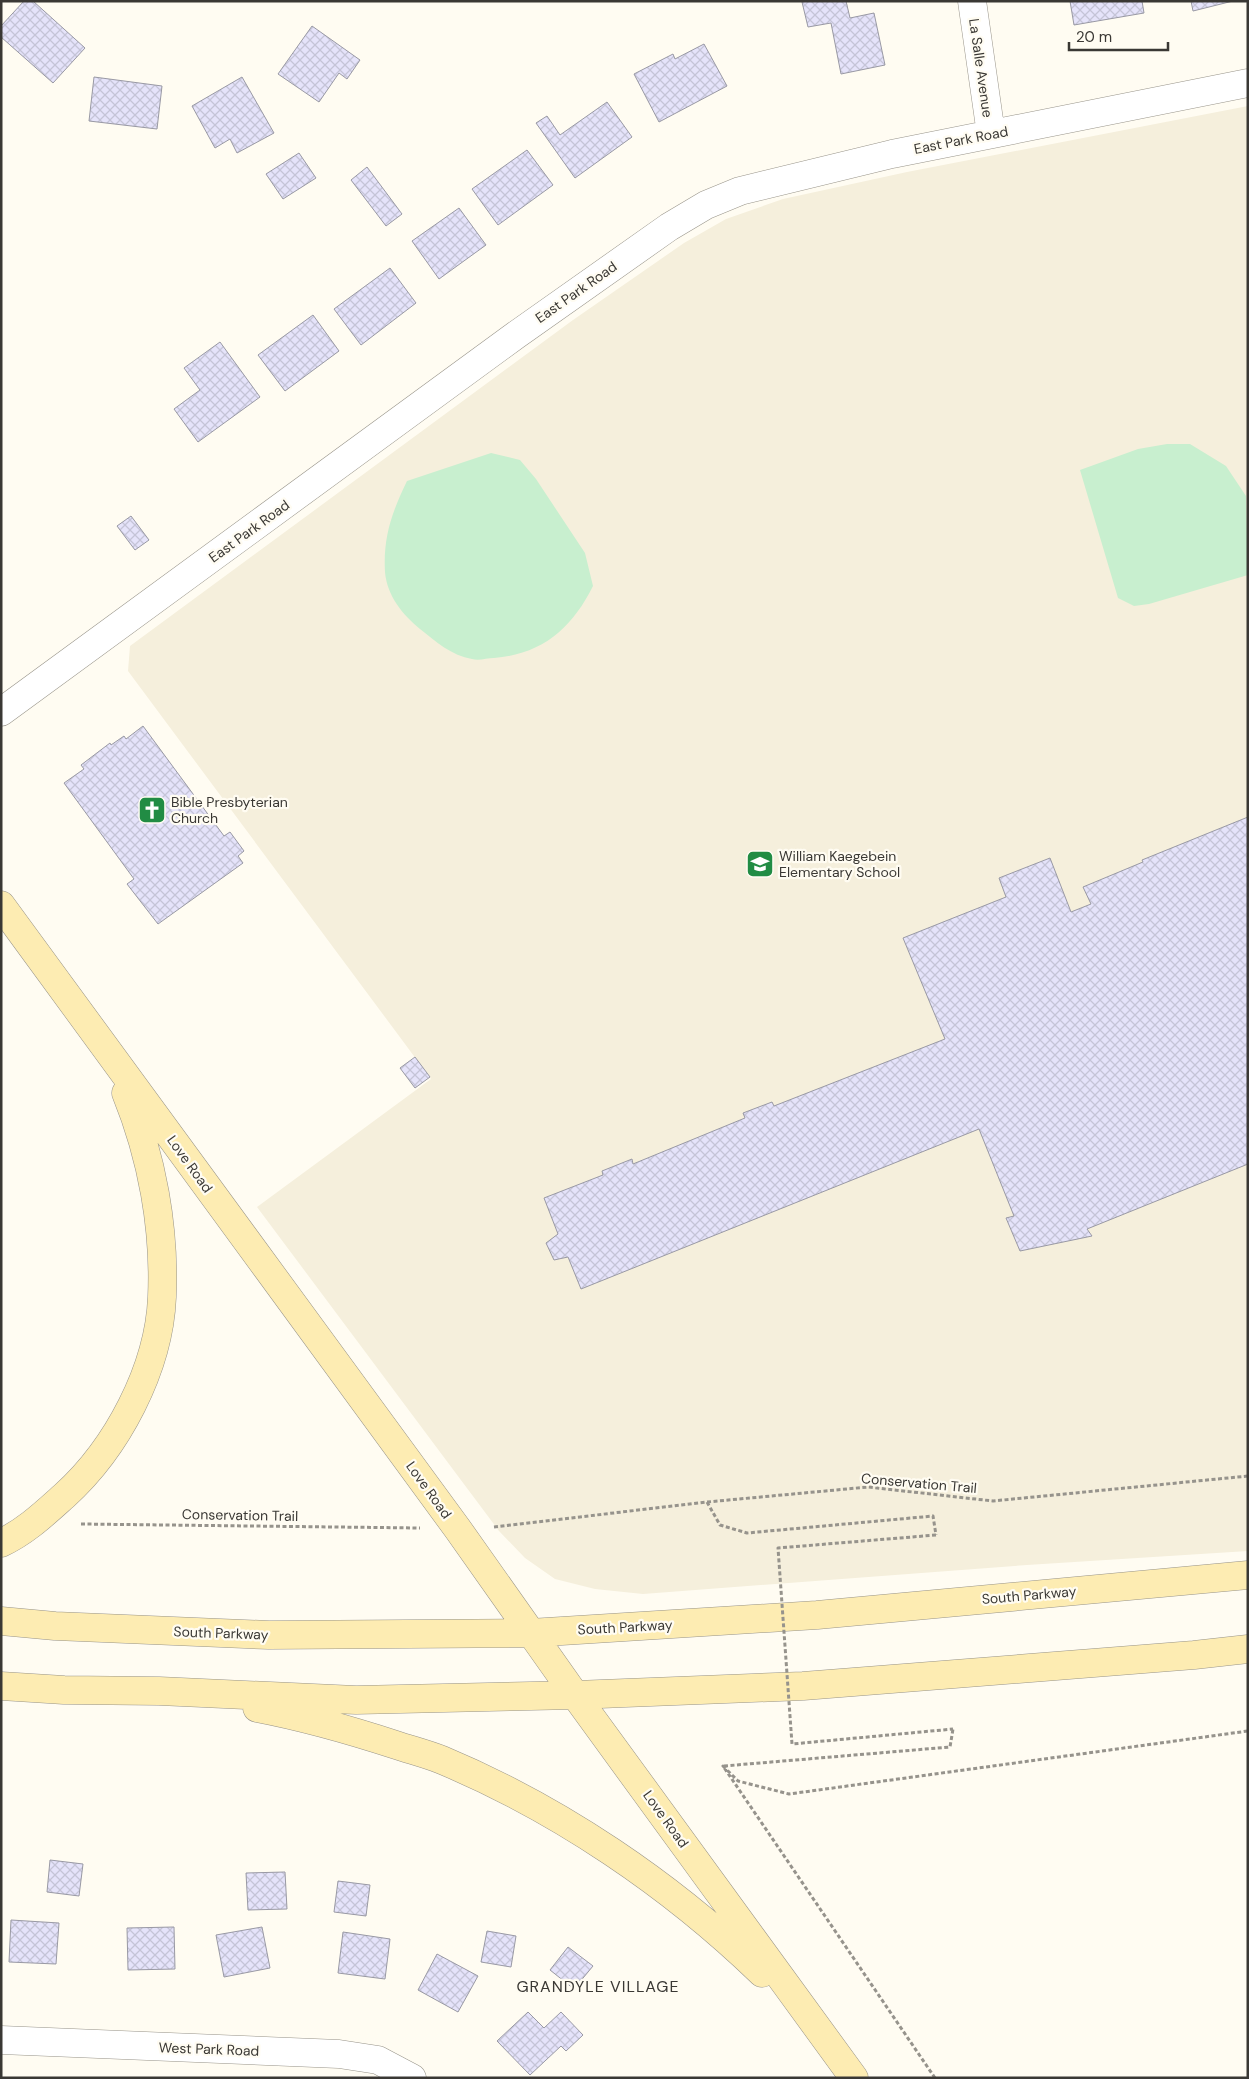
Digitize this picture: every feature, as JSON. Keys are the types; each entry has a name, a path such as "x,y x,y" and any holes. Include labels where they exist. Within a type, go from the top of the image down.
{"main road":[{"name":"Love Road","path":"1,905 457,1528 530,1633 854,2078"},
{"path":"1,1543 39,1519 82,1480 113,1440 138,1392 154,1346 162,1298 161,1237 152,1174 138,1122 112,1057"},
{"name":"South Parkway","path":"1,1621 55,1626 269,1635 530,1633 817,1615 1248,1575"},
{"path":"1,1686 64,1690 159,1690 356,1700 575,1695 803,1686 1194,1656 1248,1649"},
{"path":"159,1690 283,1713 356,1732 441,1760 510,1792 596,1842 667,1890 731,1943 814,2024"}],"street":[{"name":"La Salle Avenue","path":"972,1 991,134"},
{"name":"East Park Road","path":"1,712 516,335 669,227 698,209 740,192 892,154 1248,83"},
{"name":"West Park Road","path":"1,2040 339,2054 378,2060 412,2078"}],"path":[{"name":"Conservation Trail","path":"500,1527 707,1502 868,1487 993,1501 1248,1476"},
{"path":"707,1502 720,1525 747,1533 933,1516 936,1535 778,1548 792,1744 953,1730 950,1747 723,1766"},
{"name":"Conservation Trail","path":"73,1523 424,1528"},
{"path":"723,1766 738,1781 789,1794 1248,1731"},
{"path":"723,1766 935,2078"}],"shaded area":[{"name":"William Kaegebein Elementary School","path":"1248,106 1248,1551 1027,1565 643,1594 595,1589 555,1579 525,1558 499,1531 257,1207 431,1079 128,671 130,646 573,320 684,243 726,219 783,199 907,172"}],"green space":[{"path":"1167,444 1190,444 1226,466 1246,496 1248,575 1149,604 1134,606 1118,598 1080,470 1138,449"},
{"path":"491,453 520,460 536,479 585,553 593,586 576,614 554,636 541,645 511,655 475,660 458,655 444,647 420,629 402,611 392,597 386,581 385,547 393,514 407,481"}],"building":[{"path":"24,1 33,1 85,48 53,83 1,37 1,26"},
{"path":"846,1 850,18 874,13 885,65 841,74 831,23 808,27 802,2"},
{"path":"1070,1 1142,1 1144,13 1074,25"},
{"path":"1191,1 1233,1 1193,11"},
{"path":"312,26 360,60 347,79 339,73 319,102 278,74"},
{"path":"704,44 727,86 659,122 634,74 673,54 675,59"},
{"path":"94,77 162,86 157,129 89,121"},
{"path":"242,77 274,133 237,153 230,139 215,148 192,106"},
{"path":"607,102 632,137 575,178 536,123 547,116 560,135"},
{"path":"527,150 553,185 498,225 472,189"},
{"path":"299,153 316,178 283,199 266,174"},
{"path":"367,167 402,214 386,226 351,180"},
{"path":"459,208 486,245 439,279 412,241"},
{"path":"390,268 416,303 361,345 334,309"},
{"path":"313,315 339,351 285,391 258,355"},
{"path":"220,342 260,397 198,442 174,409 200,390 184,368"},
{"path":"131,516 149,540 135,550 117,526"},
{"path":"143,726 224,836 230,832 244,851 238,856 243,863 158,924 127,884 134,879 64,783 84,769 81,765 110,743 111,745 124,736 126,739"},
{"path":"1248,817 1248,1164 1087,1229 1092,1236 1020,1251 1006,1218 1014,1216 979,1129 581,1289 568,1257 554,1260 546,1243 558,1234 544,1198 603,1175 602,1171 632,1159 633,1164 745,1118 743,1113 772,1102 774,1106 945,1039 903,938 1006,897 999,878 1050,858 1071,912 1091,904 1083,887 1143,862 1142,860"},
{"path":"415,1057 430,1077 415,1088 400,1068"},
{"path":"50,1860 83,1864 79,1896 47,1892"},
{"path":"285,1872 287,1909 248,1910 246,1873"},
{"path":"338,1881 370,1885 366,1916 334,1912"},
{"path":"11,1920 59,1923 56,1964 9,1962"},
{"path":"174,1927 175,1969 128,1970 127,1928"},
{"path":"262,1927 270,1968 224,1977 216,1935"},
{"path":"487,1931 516,1936 511,1967 481,1962"},
{"path":"343,1932 390,1939 385,1979 338,1973"},
{"path":"568,1947 593,1966 574,1989 550,1970"},
{"path":"437,1954 478,1976 458,2012 418,1990"},
{"path":"528,2012 544,2028 561,2012 583,2035 566,2051 561,2046 530,2075 497,2041"}],"place":[{"name":"Bible Presbyterian Church","path":"152,810"},
{"name":"William Kaegebein Elementary School","path":"760,864"}],"district":[{"name":"GRANDYLE VILLAGE","path":"598,1986"}]}
